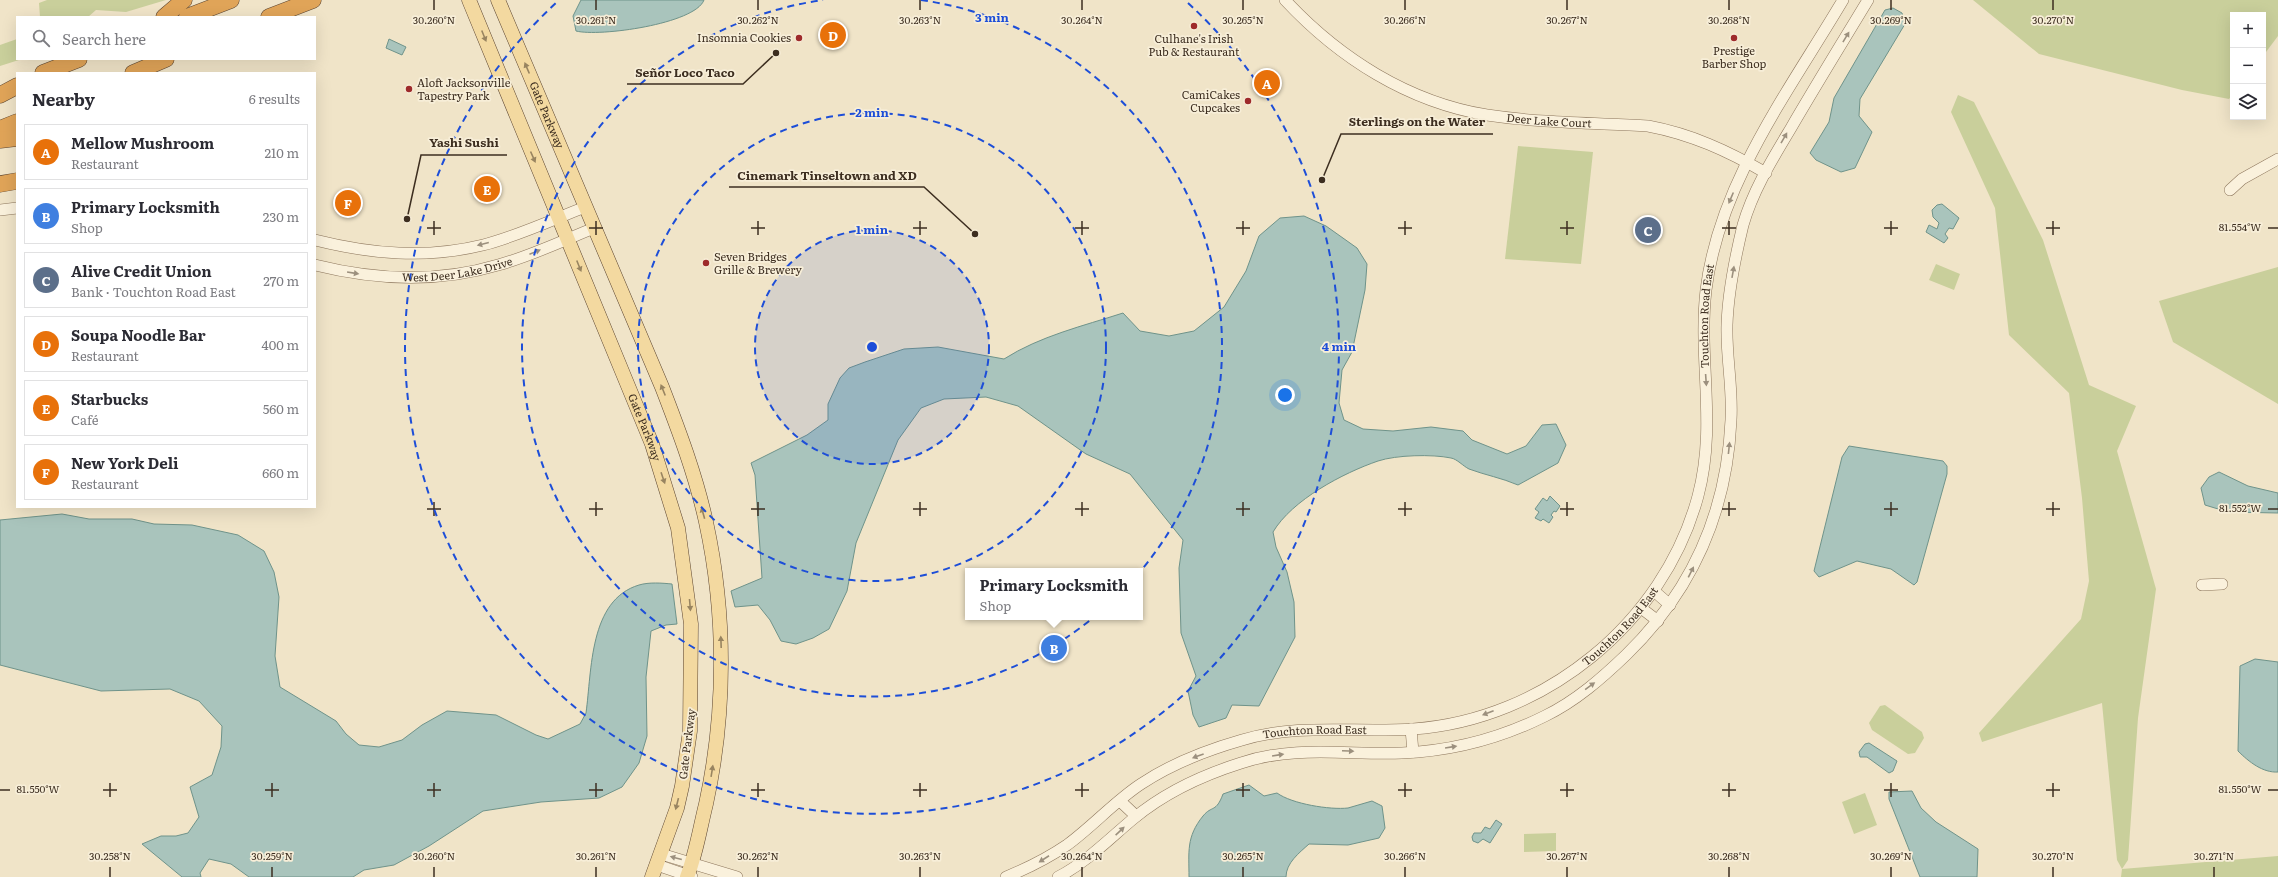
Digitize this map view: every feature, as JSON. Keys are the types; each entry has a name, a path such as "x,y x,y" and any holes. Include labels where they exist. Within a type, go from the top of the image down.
{"highway":[{"path":"165,16 184,0"},
{"path":"190,16 230,0"},
{"path":"272,16 313,0"},
{"path":"46,72 76,60"},
{"path":"135,72 164,60"},
{"path":"0,90 16,84"},
{"path":"0,95 16,85"},
{"path":"0,129 16,122"},
{"path":"0,140 16,138"},
{"path":"0,184 16,181"}],"main road":[{"name":"Gate Parkway","path":"469,0 524,137 559,217 652,444 676,521 683,557 691,624 690,731 682,786 672,822 657,865"},
{"name":"Gate Parkway","path":"498,0 682,438 706,521 715,575 721,641 720,690 712,773 690,873"}],"street":[{"name":"Deer Lake Court","path":"1285,0 1329,42 1354,61 1408,91 1437,102 1486,114 1516,119 1648,126 1669,130 1710,143 1766,173"},
{"name":"Touchton Road East","path":"1006,877 1036,864 1065,846 1139,785 1185,760 1242,740 1274,733 1305,729 1411,729 1454,724 1479,717 1546,688 1587,661 1622,629 1654,591 1682,542 1698,498 1706,464 1708,441 1704,318 1708,277 1723,217 1748,163 1843,0"},
{"name":"Touchton Road East","path":"1058,877 1105,845 1136,816 1182,787 1240,763 1264,757 1317,750 1413,752 1468,745 1547,715 1611,671 1658,621 1685,584 1707,537 1715,515 1727,467 1732,418 1727,325 1732,274 1751,201 1806,102 1868,0"},
{"path":"2230,190 2242,178 2278,159"},
{"path":"0,188 16,186"},
{"name":"West Deer Lake Drive","path":"316,240 378,253 430,253 457,250 491,242 585,207"},
{"path":"0,210 16,208"},
{"name":"West Deer Lake Drive","path":"316,265 382,277 445,276 498,265 594,228"},
{"path":"2202,584 2222,584"},
{"path":"1654,591 1670,605"},
{"path":"1641,608 1658,621"},
{"path":"1411,729 1413,752"},
{"path":"1120,801 1136,816"},
{"path":"657,865 690,873 737,877"}],"green space":[{"path":"47,0 166,0 126,12 96,10 89,16 40,16 39,3"},
{"path":"1973,0 2278,0 2278,36 2266,52 2266,12 2230,12 2229,99 2182,90 2039,54"},
{"path":"16,39 16,60 19,60 0,66 0,45"},
{"path":"1958,95 1974,102 2043,240 2089,385 2136,406 2117,451 2156,589 2138,718 2128,860 2122,869 2117,860 2102,703 1982,742 1979,733 2081,619 2089,581 2082,498 2069,393 2009,335 1995,208 1951,112"},
{"path":"1518,146 1593,152 1581,264 1505,259"},
{"path":"1936,264 1960,274 1954,290 1929,280"},
{"path":"2278,267 2278,404 2173,342 2159,301"},
{"path":"1885,705 1922,732 1924,738 1915,753 1908,754 1872,730 1869,723 1880,706"},
{"path":"1865,793 1877,825 1854,834 1842,802"},
{"path":"1556,833 1556,851 1524,852 1524,834"},
{"path":"2278,856 2278,877 2121,877 2122,869"}],"water":[{"path":"581,0 704,0 697,8 683,16 666,22 624,30 588,32 576,31 573,16"},
{"path":"1893,8 1902,13 1905,24 1860,99 1859,116 1872,132 1855,168 1841,172 1816,160 1810,153 1829,122 1834,98 1885,10"},
{"path":"389,39 406,47 402,55 386,48"},
{"path":"1942,204 1959,218 1953,229 1949,228 1945,234 1948,238 1944,243 1926,232 1929,225 1937,229 1939,223 1933,217 1932,210 1937,205"},
{"path":"1304,216 1326,226 1357,248 1367,264 1365,290 1352,352 1342,370 1339,403 1344,420 1363,429 1393,431 1431,427 1463,431 1472,440 1507,454 1526,446 1542,425 1556,424 1566,445 1558,463 1518,485 1469,469 1451,458 1434,456 1404,456 1378,461 1334,480 1292,509 1273,532 1276,547 1287,572 1294,602 1295,637 1259,706 1232,705 1226,718 1199,727 1193,715 1188,691 1196,676 1181,633 1179,568 1183,540 1130,474 1086,454 1018,406 986,397 944,399 921,408 898,440 856,543 847,591 829,629 813,638 796,644 781,641 770,620 758,605 735,607 731,591 762,578 755,475 751,463 807,435 828,420 828,404 840,378 849,368 904,349 938,347 1004,359 1047,338 1123,313 1140,331 1169,336 1194,331 1224,307 1246,271 1259,236 1280,218"},
{"path":"1849,446 1943,461 1947,466 1947,474 1917,582 1914,585 1891,569 1857,561 1819,577 1814,571 1842,457"},
{"path":"2219,472 2248,486 2278,493 2278,513 2228,512 2205,505 2201,488 2209,477"},
{"path":"1550,496 1560,506 1556,512 1554,511 1551,515 1553,517 1549,523 1543,519 1541,521 1535,518 1539,512 1535,509 1543,498 1547,501"},
{"path":"62,514 89,519 132,519 154,524 192,525 238,535 264,551 274,572 279,597 275,656 280,687 336,721 346,734 359,745 379,747 402,740 422,725 447,711 496,715 536,735 548,739 580,724 586,713 592,658 596,638 610,605 623,593 639,585 651,583 672,584 677,624 666,625 651,631 646,677 647,736 639,763 622,787 599,798 541,802 483,811 429,846 394,865 364,870 353,877 249,877 231,864 209,859 200,873 201,877 182,877 142,844 161,836 176,836 188,833 199,817 190,787 212,775 221,747 222,726 199,701 170,689 101,691 0,665 0,520"},
{"path":"2255,659 2278,662 2278,772 2267,771 2256,766 2238,751 2240,666"},
{"path":"1869,743 1897,761 1893,771 1889,773 1867,757 1860,757 1859,752 1865,744"},
{"path":"1249,785 1264,796 1277,793 1301,803 1322,807 1348,808 1372,801 1382,806 1385,828 1379,838 1348,845 1309,844 1297,855 1288,867 1286,877 1189,877 1191,838 1203,816 1218,804 1223,794"},
{"path":"1912,791 1921,808 1936,822 1978,849 1977,877 1920,877 1889,799 1889,792"},
{"path":"1496,820 1502,824 1490,843 1483,839 1478,843 1473,841 1472,837 1474,833 1481,833 1485,827 1490,829"}],"place":[{"name":"Culhane's Irish Pub & Restaurant","path":"1194,26"},
{"name":"Soupa Noodle Bar","path":"833,35"},
{"name":"Insomnia Cookies","path":"799,38"},
{"name":"Prestige Barber Shop","path":"1734,38"},
{"name":"Señor Loco Taco","path":"776,53"},
{"name":"Mellow Mushroom","path":"1267,83"},
{"name":"Aloft Jacksonville Tapestry Park","path":"409,89"},
{"name":"CamiCakes Cupcakes","path":"1248,101"},
{"name":"Sterlings on the Water","path":"1322,180"},
{"name":"Starbucks","path":"487,189"},
{"name":"New York Deli","path":"348,203"},
{"name":"Yashi Sushi","path":"407,219"},
{"name":"Alive Credit Union","path":"1648,230"},
{"name":"Cinemark Tinseltown and XD","path":"975,234"},
{"name":"Seven Bridges Grille & Brewery","path":"706,263"},
{"name":"Primary Locksmith","path":"1054,648"}]}
